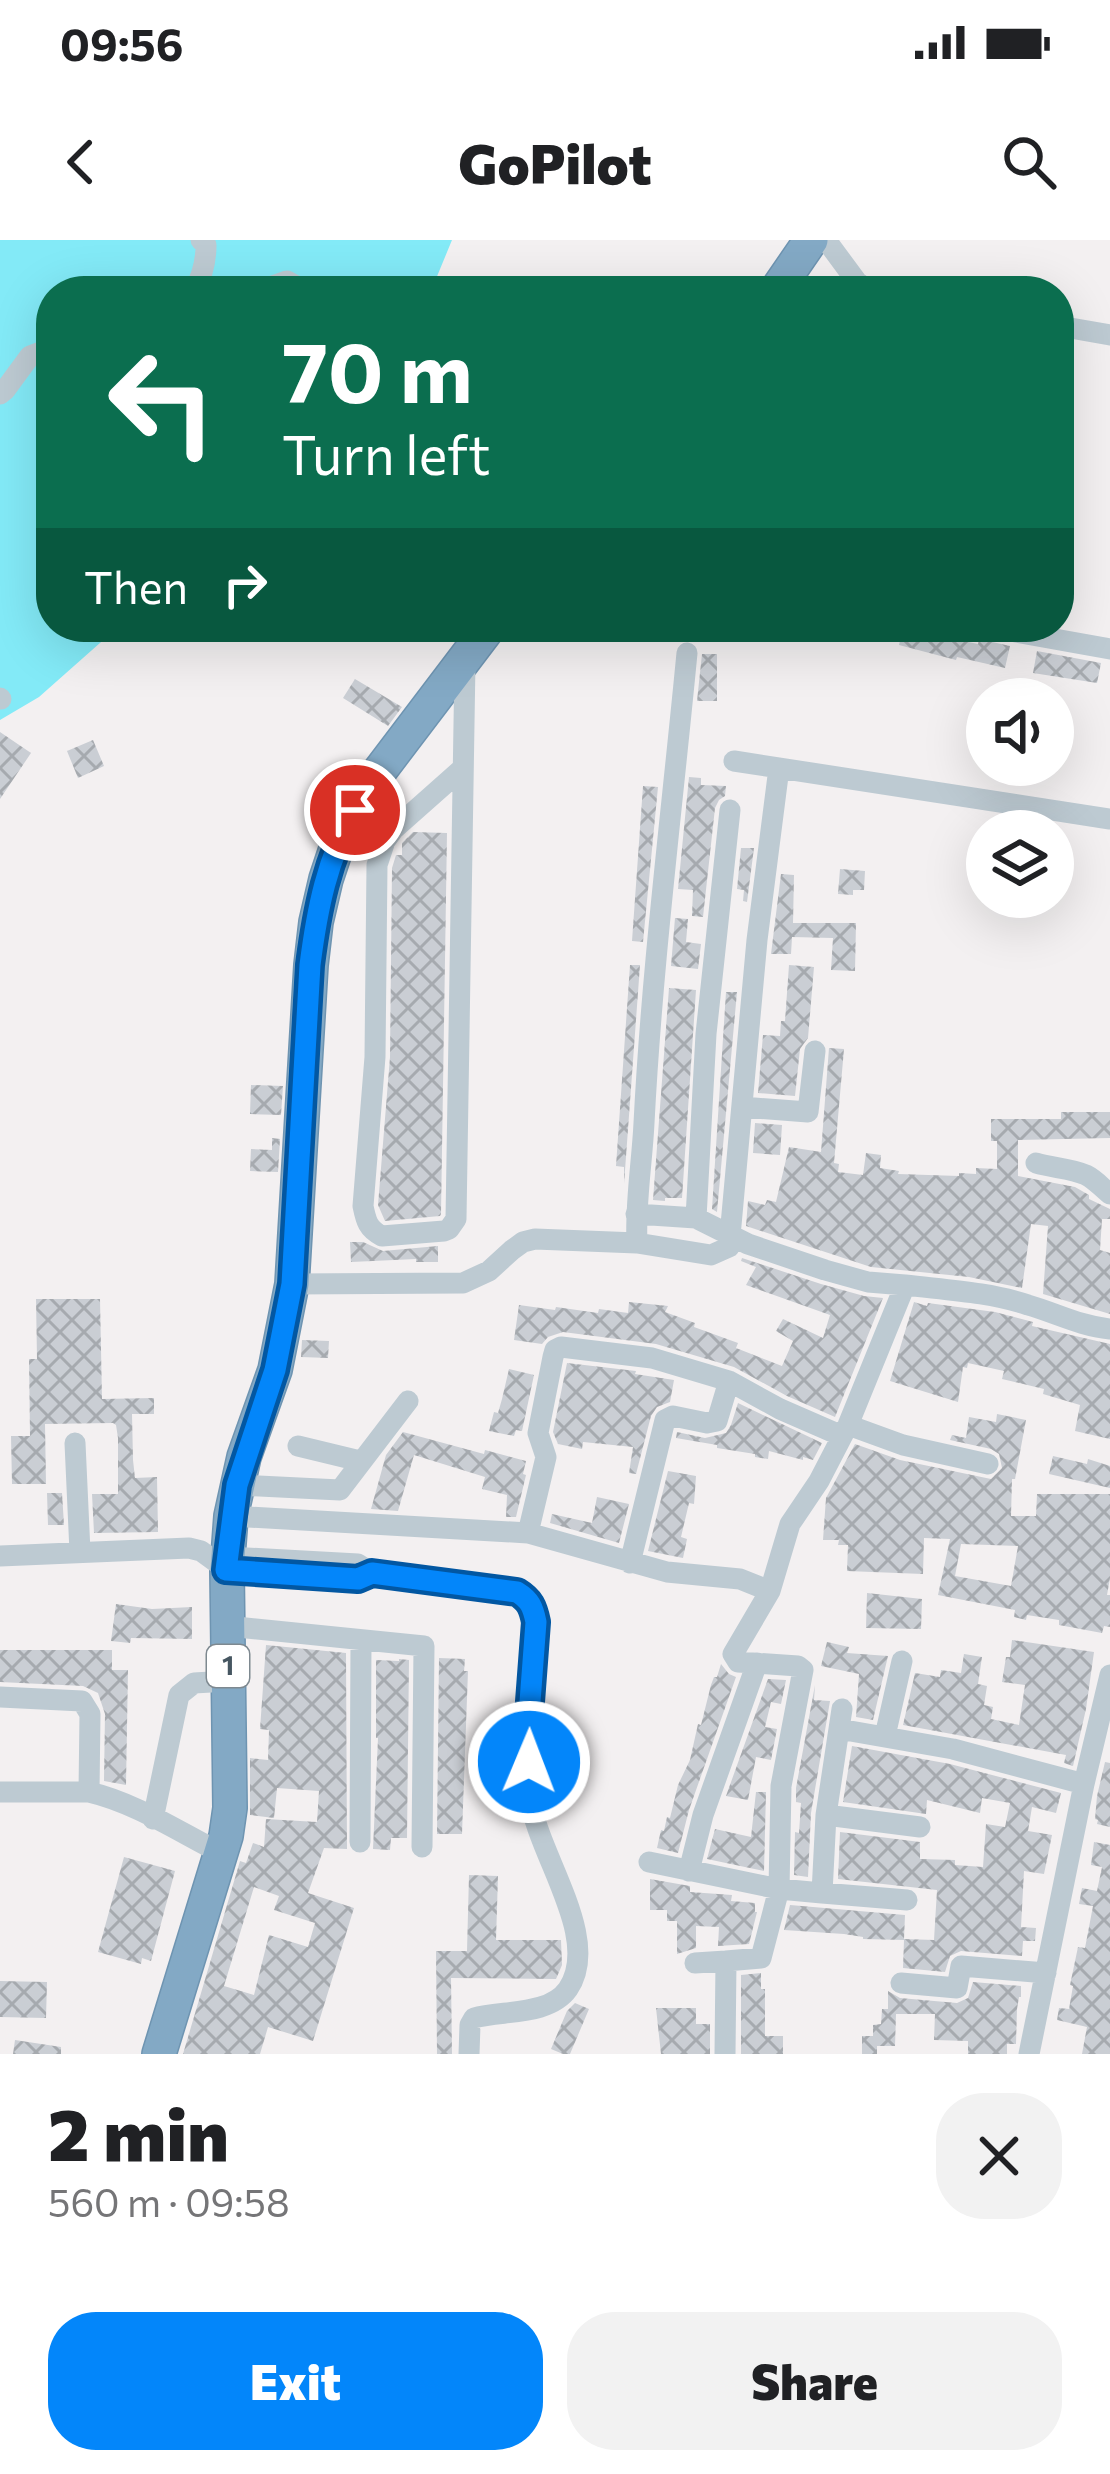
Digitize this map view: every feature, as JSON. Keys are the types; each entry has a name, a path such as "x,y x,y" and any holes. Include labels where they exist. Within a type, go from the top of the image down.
{"highway":[{"path":"786,276 811,240"},
{"name":"1","path":"159,2054 221,1853 230,1808 223,1563 234,1500 275,1370 291,1274 316,922 341,834 369,785 479,642"}],"street":[{"path":"201,240 206,245 205,276"},
{"path":"826,240 853,276"},
{"path":"1074,329 1110,335"},
{"path":"0,394 36,354"},
{"path":"1071,642 1110,649"},
{"path":"637,1243 651,1000 687,653"},
{"path":"463,768 393,830 377,865 375,1057 363,1206 366,1221 382,1236 444,1231 456,1220 466,662"},
{"path":"734,761 1110,819"},
{"path":"724,1245 734,1210 778,768"},
{"path":"696,1218 706,1034 730,810"},
{"path":"717,934 758,940"},
{"path":"742,1107 808,1112 815,1051"},
{"path":"1036,1163 1079,1172 1110,1194"},
{"path":"636,1214 696,1218 724,1245"},
{"path":"291,1274 463,1282 489,1271 512,1250 535,1239 724,1245 868,1282 967,1292 1028,1305 1067,1321 1110,1329"},
{"path":"695,1963 761,1958 779,1889 781,1786 803,1670 738,1662 733,1654 770,1591 790,1524 845,1431 905,1285"},
{"path":"528,1533 546,1457 538,1433 555,1350 561,1347 652,1358 729,1381 780,1409 845,1431 988,1464"},
{"path":"631,1563 665,1420 673,1416 707,1423 716,1420 729,1381"},
{"path":"234,1500 340,1490 408,1401"},
{"path":"75,1443 80,1552"},
{"path":"298,1446 360,1461"},
{"path":"234,1500 528,1533 667,1572 740,1579 770,1591"},
{"path":"0,1556 189,1548 223,1563 358,1579 372,1573 517,1592 527,1598 536,1622 529,1715 530,1801 578,1942 577,1970 558,2000 474,2018 470,2054"},
{"path":"227,1625 419,1644 425,1651 422,1847"},
{"path":"360,1842 361,1641"},
{"path":"886,1736 902,1661"},
{"path":"689,1871 703,1815 757,1663"},
{"path":"1029,2054 1110,1675"},
{"path":"153,1819 179,1695 194,1683 228,1681"},
{"path":"0,1697 85,1703 90,1714 89,1792"},
{"path":"822,1893 826,1815 841,1719 886,1736 1084,1784"},
{"path":"0,1792 89,1792 123,1802 221,1853"},
{"path":"826,1815 920,1827"},
{"path":"649,1862 779,1889 907,1900"},
{"path":"725,2054 726,1961"},
{"path":"901,1983 956,1988 962,1966 1046,1972"}],"water":[{"path":"0,240 452,240 437,276 36,276 36,642 101,642 39,697 0,720"}],"building":[{"path":"992,642 1010,646 1005,668 899,645"},
{"path":"1037,651 1101,663 1097,683 1033,673"},
{"path":"702,654 717,654 717,701 697,701"},
{"path":"355,679 402,707 388,726 343,698"},
{"path":"0,732 31,753 0,799"},
{"path":"93,740 104,766 78,778 67,751"},
{"path":"689,777 701,778 701,785 726,786 715,808 703,917 692,916 693,890 678,889"},
{"path":"643,786 658,787 643,942 632,941"},
{"path":"413,832 447,833 441,1214 385,1221 378,1205 390,1057 392,868 396,855 402,855 402,843"},
{"path":"741,848 754,848 747,902 743,901 744,890 737,889"},
{"path":"840,869 865,871 864,890 838,894"},
{"path":"781,874 794,875 793,923 856,923 855,971 831,970 833,938 792,937 791,954 771,954"},
{"path":"675,918 688,919 686,942 701,944 698,969 671,966"},
{"path":"630,965 640,965 624,1184 624,1167 616,1166"},
{"path":"789,965 814,967 808,1038 800,1049 795,1096 758,1093 763,1035 780,1036 781,1021 785,1021"},
{"path":"669,988 696,990 682,1198 665,1201 653,1200"},
{"path":"726,992 737,992 717,1212 712,1209"},
{"path":"829,1048 844,1049 834,1163 839,1164 838,1172 863,1175 866,1153 881,1155 880,1168 898,1174 976,1174 976,1168 997,1169 991,1119 1061,1119 1061,1112 1110,1112 1110,1138 1018,1140 1018,1176 1075,1187 1110,1209 1110,1219 1102,1219 1100,1250 1110,1253 1110,1314 1043,1294 1048,1226 1031,1224 1022,1288 871,1267 746,1226 748,1201 776,1202 789,1147 821,1152"},
{"path":"251,1085 283,1086 281,1115 250,1114"},
{"path":"755,1123 782,1125 780,1155 753,1153"},
{"path":"272,1138 280,1139 278,1172 250,1171 251,1149 272,1150"},
{"path":"350,1242 383,1251 438,1246 438,1262 351,1262"},
{"path":"742,1258 883,1298 835,1417 734,1367 656,1344 563,1332 542,1344 514,1340 519,1305 628,1313 629,1302 668,1306 665,1312 782,1366 793,1341 776,1331 783,1319 823,1338 830,1315 746,1285 756,1267"},
{"path":"36,1299 100,1299 102,1399 154,1398 154,1414 132,1414 133,1460 135,1478 157,1477 158,1532 94,1533 92,1494 118,1494 118,1438 113,1423 45,1424 46,1484 12,1484 11,1436 30,1436 29,1359 37,1359"},
{"path":"914,1302 995,1312 1110,1344 1110,1439 1075,1431 1080,1405 1043,1394 1044,1389 1002,1379 1004,1371 968,1363 963,1367 958,1402 890,1381"},
{"path":"302,1340 329,1341 328,1358 301,1357"},
{"path":"567,1363 674,1380 670,1402 657,1407 651,1416 636,1474 629,1473 633,1447 583,1442 582,1449 558,1444 553,1432"},
{"path":"509,1369 534,1375 522,1431 516,1430 514,1436 489,1431"},
{"path":"738,1403 822,1443 813,1460 769,1451 768,1459 755,1457 676,1438 677,1432 705,1438 726,1433"},
{"path":"997,1414 1026,1420 1012,1479 1011,1516 1036,1516 1037,1494 1110,1494 1110,1627 1104,1626 1102,1633 1059,1625 1059,1620 1027,1615 1026,1620 1014,1617 1015,1610 938,1595 950,1539 924,1538 923,1574 847,1571 848,1545 823,1540 826,1498 855,1444 900,1460 991,1479 1002,1468 999,1454 950,1440 952,1435 966,1438 969,1417 996,1422","holes":["961,1544 1018,1546 1011,1586 955,1576"]},
{"path":"403,1432 526,1461 516,1517 506,1517 507,1495 482,1489 485,1477 414,1455 398,1511 371,1509 386,1455"},
{"path":"1053,1456 1110,1466 1110,1488 1049,1474"},
{"path":"668,1471 696,1476 694,1504 689,1503 681,1537 687,1539 683,1558 648,1551"},
{"path":"47,1493 62,1493 64,1525 48,1525"},
{"path":"597,1497 629,1504 619,1543 550,1523 552,1514 592,1523"},
{"path":"867,1593 922,1599 921,1629 866,1628"},
{"path":"116,1604 192,1607 192,1639 111,1641"},
{"path":"1012,1640 1094,1652 1073,1766 1064,1763 1066,1755 903,1725 915,1673 940,1677 941,1670 961,1673 964,1654 982,1657 978,1684 987,1686 984,1705 993,1707 991,1719 1019,1725 1025,1685 1002,1682"},
{"path":"827,1642 849,1647 847,1653 888,1656 873,1720 856,1717 859,1674 821,1666"},
{"path":"266,1645 346,1653 347,1849 324,1848 308,1893 354,1908 313,2041 268,2027 260,2054 183,2054 240,1861 246,1863 253,1843 264,1847 266,1819 317,1822 319,1791 277,1788 274,1818 250,1815 250,1758 268,1760 269,1730 260,1729","holes":["254,1887 279,1896 274,1910 315,1923 308,1947 269,1935 254,1995 224,1986"]},
{"path":"0,1650 112,1650 112,1670 128,1670 126,1785 104,1781 105,1714 98,1693 83,1686 0,1682"},
{"path":"439,1658 465,1659 464,1671 468,1671 462,1834 437,1834"},
{"path":"376,1660 409,1660 407,1838 391,1838 390,1850 373,1849"},
{"path":"721,1664 736,1677 678,1853 657,1848 690,1760 711,1685"},
{"path":"768,1679 786,1680 781,1704 771,1702 765,1727 777,1729 771,1760 756,1757 748,1800 726,1796"},
{"path":"815,1685 814,1700 830,1701 811,1813 808,1877 794,1875 801,1803 796,1802 796,1788"},
{"path":"852,1746 950,1764 1061,1793 1056,1813 1032,1807 1028,1831 1052,1835 1044,1874 1024,1871 1021,1927 1036,1928 1035,1941 1023,1941 1022,1956 961,1951 950,1956 945,1972 903,1968 904,1940 784,1930 790,1905 905,1915 904,1939 934,1940 937,1890 838,1879 840,1832 920,1842 920,1859 983,1867 986,1824 1005,1827 1010,1803 982,1798 980,1813 927,1800 926,1814 843,1802"},
{"path":"1105,1762 1110,1763 1110,1827 1095,1819"},
{"path":"756,1792 766,1792 764,1871 707,1859 715,1829 751,1837"},
{"path":"1094,1842 1110,1845 1110,2054 1082,2054 1087,2027 1057,2020 1059,2008 1069,2009 1078,1947 1085,1948 1093,1906 1079,1904 1082,1888 1097,1891 1102,1867 1091,1865"},
{"path":"124,1857 175,1871 151,1961 142,1958 141,1964 98,1952"},
{"path":"469,1875 498,1876 496,1940 561,1940 562,1965 556,1979 451,1978 452,2054 437,2054 436,1951 467,1951"},
{"path":"650,1879 690,1886 690,1892 732,1895 731,1901 755,1903 749,1944 718,1946 719,1927 696,1926 696,1948 677,1954 677,1921 667,1921 667,1910 650,1910"},
{"path":"761,1973 765,2036 783,2036 783,2054 741,2054 741,1975"},
{"path":"0,1981 47,1982 46,2018 0,2017"},
{"path":"973,1982 1021,1986 1016,2044 1007,2044 1007,2054 968,2054 968,2041 934,2040 935,2014 896,2014 895,2046 877,2046 877,2054 862,2054 862,2036 873,2036 873,2025 881,2024 882,2009 888,2009 888,1991 900,1998 957,2003 968,1998"},
{"path":"575,2003 589,2009 570,2054 563,2054 551,2049"},
{"path":"656,2008 696,2008 696,2024 710,2024 710,2054 661,2054"},
{"path":"15,2040 61,2047 61,2054 13,2054"}],"route":[{"path":"355,810 333,854 316,922 292,1284 275,1370 237,1485 226,1570 358,1579 372,1573 517,1592 527,1598 536,1622 529,1762"}]}
